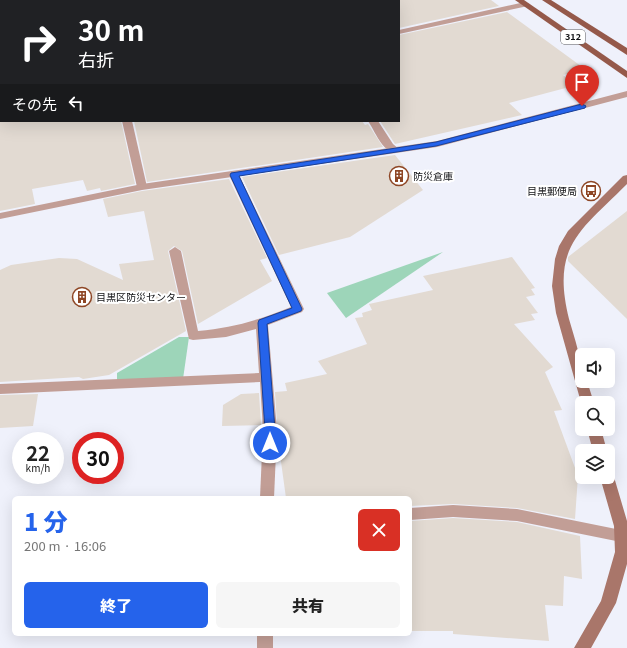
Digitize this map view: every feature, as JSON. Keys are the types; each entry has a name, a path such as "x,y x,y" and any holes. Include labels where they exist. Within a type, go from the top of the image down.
{"main road":[{"name":"312","path":"546,0 627,52"},
{"name":"312","path":"522,2 627,75"},
{"path":"585,396 558,301 557,277 559,261 565,244 572,233 627,178"},
{"path":"582,648 608,603 623,552 621,526 609,484"}],"street":[{"path":"400,32 522,2"},
{"path":"0,216 142,187 234,175 436,144 627,94"},
{"path":"127,122 142,187"},
{"path":"373,122 389,146 395,150"},
{"path":"175,251 193,336 226,333 262,323 298,309 234,175"},
{"path":"262,323 270,430 267,496"},
{"path":"0,389 265,376"},
{"path":"412,514 453,511 517,515 621,536"},
{"path":"265,636 265,648"}],"green space":[{"path":"443,252 346,318 327,293"},
{"path":"179,337 189,337 183,379 117,381 117,373"}],"building":[{"path":"400,0 491,0 499,6 400,28"},
{"path":"507,12 585,69 563,75 577,85 509,103 522,115 395,144 381,122 400,122 400,35"},
{"path":"0,122 121,122 135,184 101,191 100,188 87,191 83,180 32,189 35,204 0,211"},
{"path":"134,122 363,122 365,125 368,124 383,147 147,182"},
{"path":"395,155 423,190 350,237 279,255 242,177"},
{"path":"229,179 267,258 260,260 272,281 198,324 182,251 174,246 168,251 186,331 109,375 83,379 79,377 0,382 0,270 11,265 59,258 77,259 123,280 119,264 154,260 144,211 108,217 103,199 142,191"},
{"path":"627,211 627,319 568,261 568,257"},
{"path":"512,257 535,288 531,289 535,295 526,297 538,313 531,314 535,320 514,324 553,367 545,372 562,410 554,411 575,468 575,484 577,484 575,519 517,508 453,504 412,506 412,496 286,496 278,440 275,392 287,391 285,383 327,374 318,361 367,344 355,318 363,317 362,313 372,310 369,304 433,290 423,276"},
{"path":"259,393 261,425 222,426 223,405 241,394"},
{"path":"38,394 33,426 0,428 0,395"},
{"path":"453,518 517,522 580,536 582,579 564,576 563,606 545,605 549,641 453,634 453,631 412,631 412,521"}],"place":[{"name":"防災倉庫","path":"399,176"},
{"name":"目黒郵便局","path":"591,191"},
{"name":"目黒区防災センター","path":"82,297"}],"route":[{"path":"270,443 262,323 298,309 234,175 436,144 582,106"}]}
